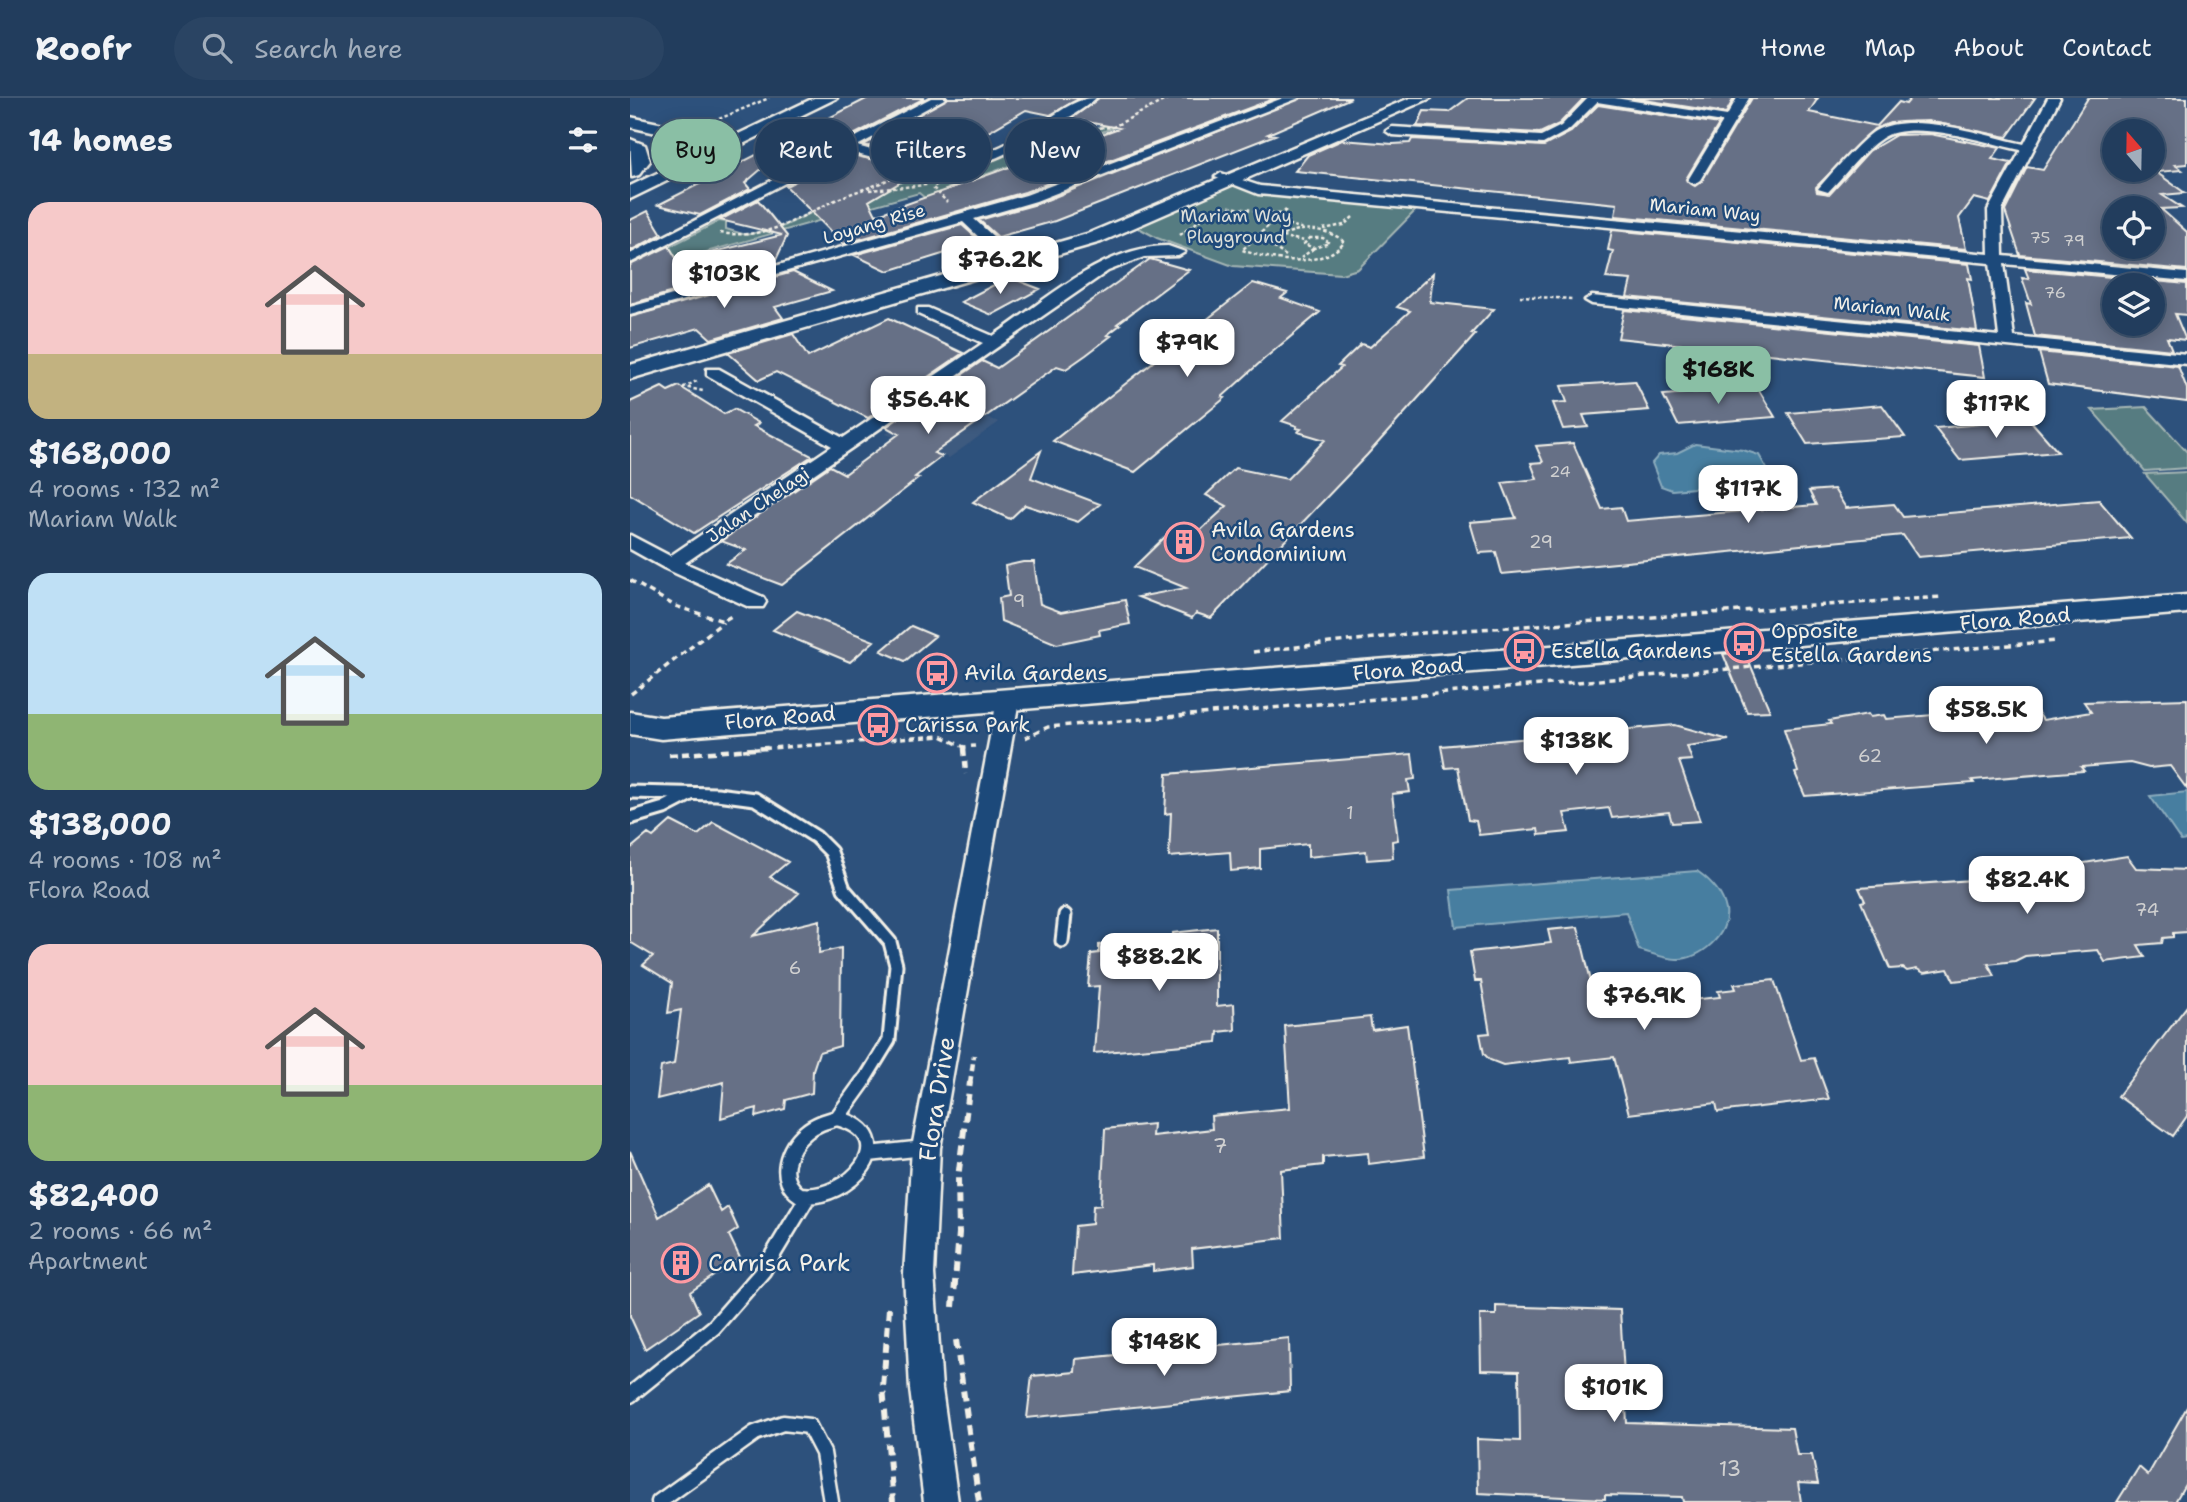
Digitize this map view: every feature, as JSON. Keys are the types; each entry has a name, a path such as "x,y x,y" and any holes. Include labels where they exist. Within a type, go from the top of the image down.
{"main road":[{"path":"741,123 791,98"},
{"path":"741,140 828,98"},
{"path":"741,120 748,118"},
{"path":"630,122 651,126"},
{"path":"630,142 651,145"},
{"path":"630,142 638,149 642,161 631,171"},
{"path":"631,171 651,162"},
{"path":"630,193 651,180"}],"street":[{"path":"857,142 940,98"},
{"path":"857,149 922,165 962,166 998,153 1090,98"},
{"name":"Loyang Rise","path":"630,311 966,218 1098,174 1293,98"},
{"path":"630,363 1094,238 1212,199 1226,179 1407,98"},
{"path":"630,372 1010,260 1226,179 1423,98"},
{"path":"1392,131 1543,140 1557,135 1594,98 1732,120"},
{"path":"1694,180 1744,98"},
{"path":"2007,340 1996,258 1995,209 2054,98"},
{"path":"1824,188 1879,134 1889,130 1945,131 2028,148"},
{"name":"Mariam Way","path":"1226,179 1258,190 2187,277"},
{"path":"630,259 780,182"},
{"path":"966,218 1010,260"},
{"name":"Jalan Chelagi","path":"671,564 1103,268 1140,253 1163,249 1178,252"},
{"name":"Mariam Walk","path":"1592,300 2187,359"},
{"path":"923,311 996,343"},
{"path":"713,372 845,446"},
{"path":"630,541 671,564 756,602"},
{"name":"Flora Road","path":"631,708 661,728 1317,677 2187,604"},
{"name":"Flora Drive","path":"941,1502 926,1389 919,1274 926,1147 1008,700"}],"lane":[{"path":"630,792 691,793 755,799 816,837 831,852 844,889 890,942 896,965 889,1040 867,1077 837,1118"},
{"path":"630,818 664,808 691,793"},
{"path":"1062,941 1065,915"},
{"path":"837,1118 852,1120 863,1127 869,1139 869,1154 861,1172 846,1186 827,1196 807,1198 793,1192 785,1180 784,1164 790,1148 803,1133 820,1123 837,1118"},
{"path":"869,1154 926,1147"},
{"path":"630,1395 714,1327 762,1272 807,1198"},
{"path":"659,1502 755,1433 783,1423 809,1426 823,1453 831,1502"}],"path":[{"path":"695,227 740,238 752,237 792,225 850,194 936,184 934,190 966,218"},
{"path":"1163,249 1212,199 1281,214"},
{"path":"1281,214 1283,221 1293,227 1335,234 1344,243 1339,250 1325,257 1302,259 1265,256 1242,250 1281,214"},
{"path":"1302,259 1282,255 1272,249 1271,243 1280,236 1348,223"},
{"path":"1314,230 1316,237"},
{"path":"1280,236 1305,241 1316,237 1341,239"},
{"path":"1327,246 1328,240"},
{"path":"1305,241 1304,244 1314,248 1327,246 1339,250"},
{"path":"1302,259 1314,248"},
{"path":"1520,296 1592,300"},
{"path":"630,580 675,606 723,621"},
{"path":"631,708 723,621 756,602"},
{"path":"1021,752 1023,739 1048,727 2071,640"},
{"path":"668,755 941,736 964,747 1000,743"},
{"path":"953,1316 959,1233 958,1178 975,1047"},
{"path":"954,1329 979,1502"}],"shaded area":[{"path":"938,400 999,422 949,458 886,434"},
{"path":"1695,444 1743,450 1759,455 1771,476 1762,482 1672,490 1661,486 1652,463 1659,455 1677,453"},
{"path":"2187,792 2187,840 2181,841 2150,796"},
{"path":"1697,871 1719,893 1726,910 1726,919 1712,944 1686,958 1668,958 1639,950 1626,912 1456,927 1451,890"}],"green space":[{"path":"1194,98 1105,131 1105,126"},
{"path":"1005,152 1005,167 991,173 991,160"},
{"path":"873,182 965,182 949,188 981,208 944,214 919,193 630,273 630,267 719,221 726,222 726,229 746,235 784,226"},
{"name":"Mariam Way Playground","path":"1234,184 1421,205 1358,269 1341,274 1233,266 1157,238 1137,227"},
{"path":"2146,407 2187,452 2187,468 2145,471 2092,410"},
{"path":"2187,472 2187,523 2145,474"}],"building":[{"path":"868,98 925,98 884,119 871,119 871,126 857,133 857,119 827,119"},
{"path":"948,98 1080,98 1050,115 1026,110 1011,119 1005,119 1005,122 991,130 991,119 910,119"},
{"path":"1099,98 1276,98 1105,162 1105,133 1119,128 1105,125 1105,119 1071,119"},
{"path":"1301,98 1351,98 1268,134 1275,135 1055,221 998,237 979,220 1037,204 1092,182 1105,182 1105,177"},
{"path":"1468,98 1584,98 1559,124 1540,133 1417,126 1424,111 1449,112"},
{"path":"1632,98 1734,98 1726,113"},
{"path":"1752,98 1818,98 1809,112 1877,126 1899,102 1906,104 1911,98 2035,98 2007,137 1928,121 1890,123 1874,129 1816,187 1817,192 1830,194 1869,151 1896,135 1930,134 2000,148 1992,159 2011,163 1990,202 1974,198 1959,218 1966,249 1615,216 1617,204 1295,171 1308,155 1342,140 1393,144 1410,143 1412,139 1544,146 1571,132 1598,105 1719,124 1686,179 1695,186 1702,181"},
{"path":"2088,98 2187,98 2187,164 2175,165 2182,170 2165,171 2165,119 2102,119 2102,182 2165,182 2165,179 2185,193 2164,196 2102,196 2102,259 2165,259 2165,213 2187,232 2187,270 2020,255 2005,211 2027,167 2043,170"},
{"path":"755,156 755,174 745,183 750,189 700,215 658,205 703,182 741,182 741,163"},
{"path":"857,156 871,159 871,182 901,182 869,201 876,215 968,182 991,182 991,174 1005,169 1005,182 1052,182 843,244 786,186 794,182 857,182"},
{"path":"2165,197 2182,208 2165,209"},
{"path":"758,200 787,236 774,264 630,304 630,265 669,246 678,261 782,235 720,220"},
{"path":"648,211 662,234 630,251 630,220"},
{"path":"962,225 981,242 888,271 854,255"},
{"path":"1612,230 1969,264 1972,279 1968,278 1977,331 1627,297 1631,280 1606,278 1613,251 1608,250"},
{"path":"1150,259 1189,270 1117,324 1120,325 1107,335 1111,336 1086,355 1066,369 1057,366 934,453 942,456 915,477 919,478 782,585 726,564 746,550 721,541 830,466 845,474 899,434 886,427 982,361 997,368"},
{"path":"2025,269 2102,276 2102,336 2165,336 2165,282 2187,284 2187,315 2175,314 2186,340 2167,338 2172,350 2035,336 2026,303 2031,304 2022,278 2029,279"},
{"path":"793,272 832,291 775,307 783,318 711,339 699,328 630,348 630,317"},
{"path":"1433,273 1430,302 1494,309 1471,334 1475,335 1367,455 1211,618 1196,613 1192,618 1138,597 1186,588 1134,567 1167,535 1183,540 1186,537 1191,539 1227,506 1206,495 1235,468 1287,479 1325,440 1298,432 1301,429 1296,428 1297,426 1282,421 1342,367 1338,366 1361,344 1370,347 1410,311 1397,307"},
{"path":"1009,277 1040,289 992,315 961,302"},
{"path":"1253,283 1287,293 1281,298 1320,312 1222,397 1225,398 1135,472 1053,441"},
{"path":"1624,310 1979,346 1985,377 1618,338"},
{"path":"889,318 963,353 868,418 776,372 759,380 728,353 793,334 808,357"},
{"path":"2039,352 2178,366 2187,389 2187,402 2048,384"},
{"path":"1635,381 1649,410 1583,415 1588,427 1563,429 1553,403 1567,402 1561,386"},
{"path":"679,386 724,414 734,409 759,423 754,426 812,456 694,533 630,494 630,402 662,387 668,391"},
{"path":"1757,387 1775,417 1678,425 1663,395"},
{"path":"1882,405 1905,437 1807,444 1788,413"},
{"path":"2030,420 2058,452 1960,460 1935,428"},
{"path":"1573,443 1602,509 1621,507 1626,521 1816,505 1809,491 1834,489 1846,508 1894,504 1903,517 2099,500 2131,538 1918,557 1903,535 1502,574 1496,552 1479,553 1470,522 1516,518 1502,483 1537,479 1531,463 1543,462 1536,446"},
{"path":"1041,451 1031,478 1100,504 1078,522 1025,505 1010,519 973,502"},
{"path":"1034,562 1040,604 1061,612 1125,600 1130,624 1099,630 1100,635 1057,644 1001,621 999,598 1009,596 1005,566"},
{"path":"797,611 874,641 850,662 773,630"},
{"path":"911,626 935,636 905,661 881,651"},
{"path":"1745,652 1770,711 1747,712 1723,654"},
{"path":"2187,699 2187,789 2170,766 2149,768 2130,763 2081,767 2084,771 1972,780 1974,783 1805,796 1795,773 1798,772 1784,729 1831,724 1829,721 1868,714 1870,717 1884,715 1886,719 1934,715 1932,711 1986,707 1988,710 2007,709 2008,712 2036,710 2043,720 2091,712 2084,702"},
{"path":"1675,725 1729,740 1687,746 1692,760 1679,761 1700,821 1672,823 1669,812 1612,818 1609,808 1564,813 1569,832 1539,835 1538,829 1479,835 1476,821 1468,820 1458,767 1445,768 1441,746"},
{"path":"1412,754 1415,779 1408,780 1410,792 1392,794 1398,840 1392,841 1393,858 1367,860 1366,851 1308,857 1308,844 1260,849 1260,868 1231,871 1230,852 1169,857 1171,813 1165,814 1167,774"},
{"path":"671,821 698,835 713,822 788,862 770,877 799,893 753,936 820,920 819,953 841,948 840,1046 819,1052 813,1070 812,1093 786,1100 785,1109 756,1117 757,1108 721,1118 724,1082 657,1099 661,1067 674,1064 681,1010 668,1013 672,983 643,965 653,956 630,942 630,849 648,834 653,837"},
{"path":"2127,856 2136,868 2187,870 2187,932 2173,933 2173,937 2163,938 2162,943 2138,945 2145,957 2105,962 2098,950 2025,956 2015,961 1988,964 1995,976 1954,981 1948,969 1924,973 1917,969 1890,969 1861,902 1865,901 1859,888 1972,880 1971,876 2022,873"},
{"path":"1578,927 1596,1002 1669,994 1671,1002 1720,997 1718,991 1736,989 1734,984 1774,980 1801,1060 1814,1058 1829,1099 1718,1112 1716,1103 1629,1114 1614,1057 1571,1062 1570,1057 1503,1065 1490,1060 1484,1054 1480,1034 1490,1033 1481,981 1475,981 1470,952 1551,943 1548,930"},
{"path":"1217,928 1217,1006 1234,1004 1235,1030 1218,1032 1217,1042 1094,1053 1099,986 1088,987 1091,954 1099,953 1099,945 1173,938 1173,933"},
{"path":"2187,1006 2187,1116 2173,1136 2118,1096"},
{"path":"1370,1017 1372,1030 1407,1025 1424,1157 1369,1164 1368,1153 1323,1157 1323,1165 1281,1170 1284,1238 1192,1249 1193,1266 1153,1271 1153,1265 1072,1275 1075,1226 1092,1224 1093,1206 1101,1205 1105,1129 1153,1124 1152,1136 1212,1129 1211,1116 1290,1108 1285,1026"},
{"name":"Carrisa Park","path":"630,1151 659,1217 708,1185 721,1212 728,1207 738,1229 729,1235 740,1258 690,1292 699,1312 645,1349 630,1316"},
{"path":"1496,1306 1620,1310 1627,1423 1792,1428 1797,1455 1812,1455 1818,1484 1798,1483 1801,1502 1683,1502 1682,1497 1605,1495 1605,1499 1478,1493 1477,1439 1520,1441 1519,1371 1481,1370 1480,1315 1496,1315"},
{"path":"1289,1338 1290,1391 1027,1418 1032,1376 1075,1372 1076,1359"},
{"path":"2187,1407 2187,1481 2176,1500 2178,1502 2117,1502 2139,1467 2148,1475"}],"place":[{"name":"Avila Gardens Condominium","path":"1184,542"},
{"name":"Opposite Estella Gardens","path":"1744,643"},
{"name":"Estella Gardens","path":"1524,651"},
{"name":"Avila Gardens","path":"937,673"},
{"name":"Carissa Park","path":"878,725"},
{"name":"Carrisa Park","path":"681,1263"}]}
